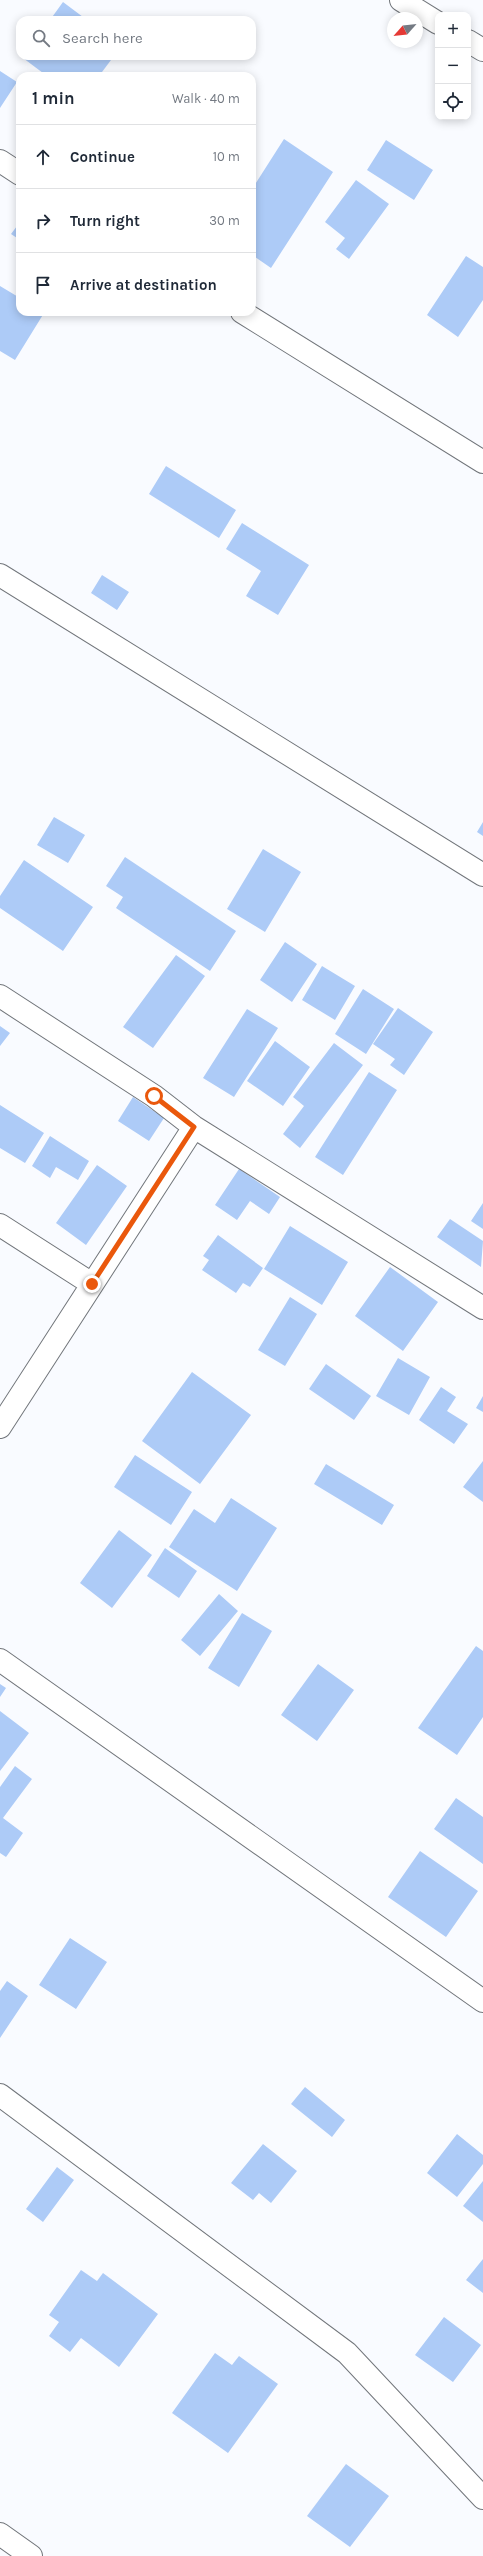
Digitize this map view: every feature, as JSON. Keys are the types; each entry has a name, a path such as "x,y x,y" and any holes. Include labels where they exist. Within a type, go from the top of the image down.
{"street":[{"path":"401,0 435,21"},
{"path":"471,43 483,50"},
{"path":"0,161 16,171"},
{"path":"248,316 483,462"},
{"path":"0,575 483,874"},
{"path":"0,996 154,1096 194,1127 483,1308"},
{"path":"0,1427 194,1127"},
{"path":"0,1225 92,1284"},
{"path":"0,1660 483,2001"},
{"path":"0,2095 347,2353 483,2498"},
{"path":"0,2534 31,2556"}],"building":[{"path":"63,2 82,16 53,16"},
{"path":"26,60 111,60 102,72 42,72"},
{"path":"0,71 16,81 16,84 0,108"},
{"path":"284,139 333,172 271,268 256,258 256,183"},
{"path":"386,140 433,170 414,200 367,170"},
{"path":"356,180 389,204 349,259 336,249 345,238 325,222"},
{"path":"16,227 16,237 11,234"},
{"path":"466,256 483,267 483,300 458,337 427,315"},
{"path":"0,286 16,296 16,316 42,316 15,360 0,351"},
{"path":"166,466 236,510 219,538 149,494"},
{"path":"242,523 309,565 278,615 246,596 261,571 226,549"},
{"path":"102,575 129,592 117,610 91,593"},
{"path":"54,817 85,835 68,863 37,845"},
{"path":"483,822 483,836 477,832"},
{"path":"263,849 301,872 265,932 227,909"},
{"path":"125,857 236,931 210,971 116,908 123,897 106,886"},
{"path":"24,860 93,907 63,951 0,908 0,896"},
{"path":"285,942 317,964 292,1002 260,980"},
{"path":"176,955 205,976 153,1048 123,1027"},
{"path":"322,966 355,986 335,1020 302,1000"},
{"path":"363,989 394,1009 366,1054 335,1034"},
{"path":"398,1008 433,1032 404,1075 390,1065 395,1059 373,1044"},
{"path":"247,1009 278,1028 234,1097 203,1078"},
{"path":"0,1026 10,1033 0,1046"},
{"path":"275,1041 310,1067 283,1106 247,1081"},
{"path":"334,1043 363,1065 300,1148 283,1134 304,1106 293,1097"},
{"path":"369,1072 397,1090 343,1175 315,1157"},
{"path":"133,1097 164,1118 149,1141 118,1121"},
{"path":"0,1105 44,1133 25,1163 0,1148"},
{"path":"50,1136 89,1161 78,1180 56,1167 50,1178 32,1166"},
{"path":"97,1165 127,1186 86,1245 56,1223"},
{"path":"239,1169 280,1197 269,1214 250,1201 237,1220 215,1205"},
{"path":"483,1203 483,1229 471,1221"},
{"path":"450,1219 483,1241 481,1267 437,1237"},
{"path":"290,1226 348,1262 322,1305 264,1269"},
{"path":"218,1235 263,1268 250,1287 243,1283 236,1293 202,1270 209,1260 203,1256"},
{"path":"390,1267 438,1302 403,1351 355,1316"},
{"path":"290,1297 317,1314 285,1366 258,1350"},
{"path":"398,1358 430,1377 409,1415 376,1396"},
{"path":"326,1364 371,1396 354,1420 309,1389"},
{"path":"192,1372 251,1415 200,1484 142,1441"},
{"path":"441,1387 456,1397 447,1411 468,1424 454,1444 419,1420"},
{"path":"483,1396 483,1412 476,1408"},
{"path":"135,1455 192,1492 171,1525 114,1487"},
{"path":"483,1461 483,1502 463,1487"},
{"path":"326,1464 394,1505 382,1525 314,1484"},
{"path":"231,1498 277,1528 237,1591 169,1547 194,1509 215,1523"},
{"path":"119,1530 152,1555 112,1608 80,1583"},
{"path":"165,1548 197,1571 179,1598 147,1576"},
{"path":"219,1594 238,1611 200,1656 181,1640"},
{"path":"242,1613 272,1631 239,1687 208,1668"},
{"path":"476,1646 483,1651 483,1717 457,1755 418,1728"},
{"path":"318,1664 354,1690 317,1741 281,1715"},
{"path":"0,1684 6,1688 0,1697"},
{"path":"0,1711 29,1733 0,1771"},
{"path":"15,1766 32,1779 3,1818 23,1833 6,1857 0,1853 0,1787"},
{"path":"456,1798 483,1817 483,1864 434,1829"},
{"path":"420,1851 478,1891 446,1937 388,1897"},
{"path":"70,1938 107,1962 76,2009 39,1985"},
{"path":"7,1981 28,1996 0,2038 0,1991"},
{"path":"305,2087 345,2120 332,2137 291,2104"},
{"path":"457,2134 483,2155 483,2164 457,2197 427,2173"},
{"path":"263,2144 297,2171 271,2203 259,2193 253,2200 231,2183"},
{"path":"57,2167 74,2180 43,2222 26,2209"},
{"path":"483,2181 483,2222 463,2206"},
{"path":"483,2259 483,2293 466,2280"},
{"path":"81,2270 97,2281 103,2273 158,2314 119,2367 81,2338 70,2352 49,2336 59,2322 49,2315"},
{"path":"444,2317 481,2345 453,2382 415,2355"},
{"path":"215,2353 232,2365 239,2356 278,2384 228,2453 172,2413"},
{"path":"346,2464 389,2496 350,2547 307,2516"}],"route":[{"path":"92,1284 194,1127 154,1096"}]}
